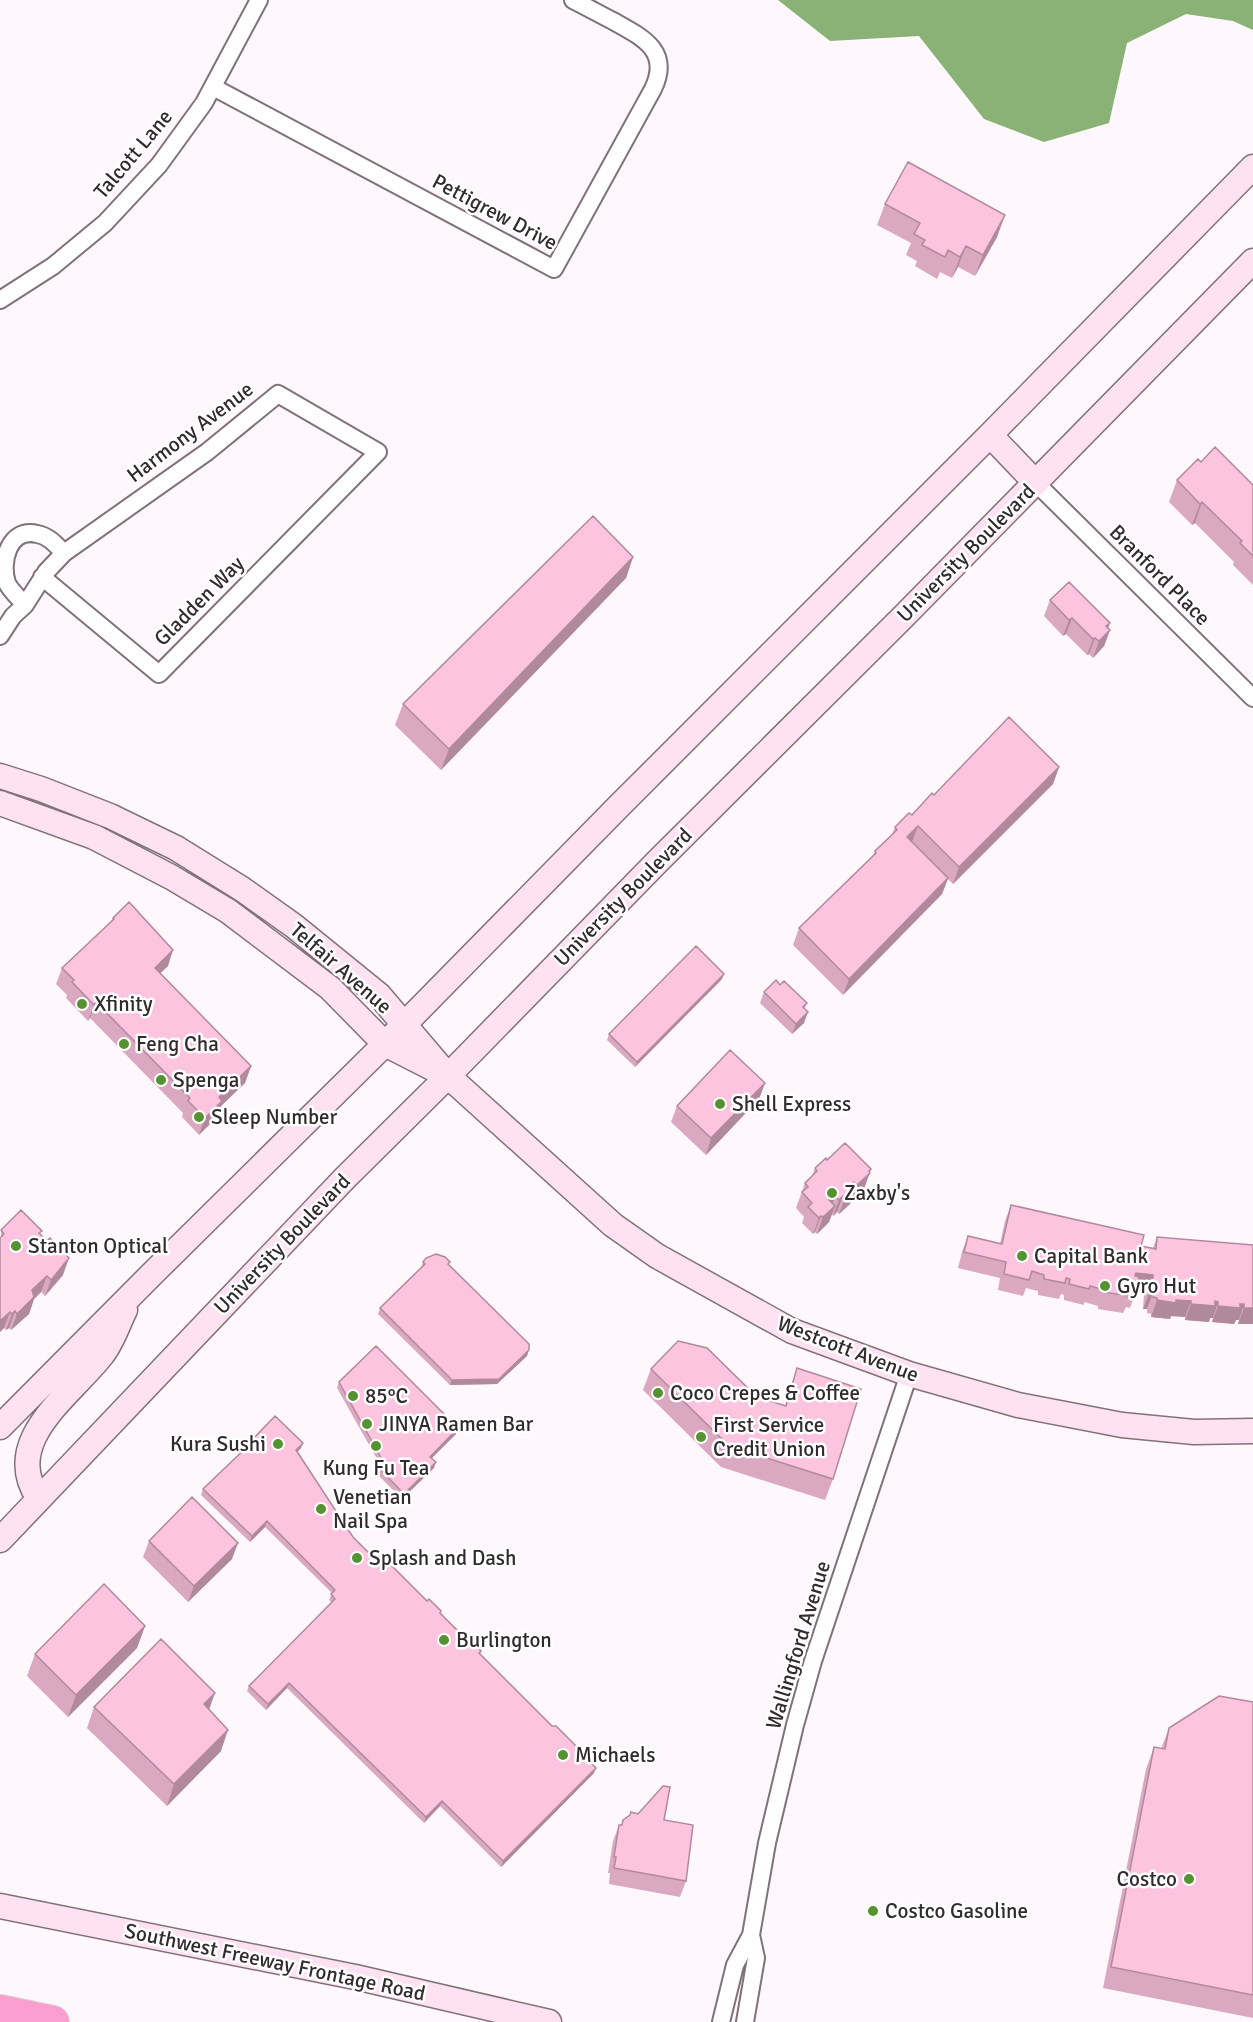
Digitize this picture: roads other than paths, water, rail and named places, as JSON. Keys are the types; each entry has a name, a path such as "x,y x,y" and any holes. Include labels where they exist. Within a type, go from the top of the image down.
{"highway":[{"path":"0,2011 53,2022"}],"main road":[{"path":"0,1427 134,1291 386,1044 1253,167"},
{"name":"University Boulevard","path":"0,1540 345,1178 1036,483 1253,261"},
{"path":"990,435 1036,483"},
{"name":"Telfair Avenue","path":"0,776 110,816 176,848 242,888 294,926 379,995 448,1076"},
{"name":"Telfair Avenue","path":"0,803 94,837 171,877 228,911 330,988 386,1044 448,1076"},
{"name":"Westcott Avenue","path":"448,1076 613,1225 657,1256 792,1331 909,1374 1018,1405 1122,1425 1194,1432 1253,1431"},
{"path":"39,1499 31,1490 23,1466 24,1451 29,1436 104,1353 134,1291"},
{"name":"Southwest Freeway Frontage Road","path":"0,1906 355,1977 549,2022"}],"street":[{"name":"Talcott Lane","path":"0,300 53,266 105,223 159,165 204,103 259,0"},
{"name":"Pettigrew Drive","path":"213,87 554,269 653,89 658,79 660,66 655,50 643,37 573,0"},
{"name":"Harmony Avenue","path":"0,636 13,616 25,605 42,577 64,553 207,452 278,394 378,452"},
{"name":"Gladden Way","path":"42,577 159,674 378,452"},
{"name":"Branford Place","path":"1036,483 1253,698"},
{"path":"25,605 7,584 3,558 8,547 14,540 25,534 37,534 52,540 64,553"},
{"name":"Wallingford Avenue","path":"722,2022 735,1965 751,1935 768,1843 795,1725 813,1661 909,1374"},
{"name":"Wallingford Avenue","path":"744,2022 756,1958 751,1935"}],"place":[{"name":"Xfinity","path":"82,1004"},
{"name":"Feng Cha","path":"124,1044"},
{"name":"Spenga","path":"161,1080"},
{"name":"Shell Express","path":"720,1104"},
{"name":"Sleep Number","path":"199,1117"},
{"name":"Zaxby's","path":"832,1193"},
{"name":"Stanton Optical","path":"16,1246"},
{"name":"Capital Bank","path":"1022,1256"},
{"name":"Gyro Hut","path":"1105,1286"},
{"name":"Coco Crepes & Coffee","path":"658,1393"},
{"name":"85°C","path":"353,1396"},
{"name":"JINYA Ramen Bar","path":"367,1424"},
{"name":"First Service Credit Union","path":"701,1437"},
{"name":"Kura Sushi","path":"278,1444"},
{"name":"Kung Fu Tea","path":"376,1446"},
{"name":"Venetian Nail Spa","path":"321,1509"},
{"name":"Splash and Dash","path":"357,1558"},
{"name":"Burlington","path":"444,1640"},
{"name":"Michaels","path":"563,1755"},
{"name":"Costco","path":"1189,1879"},
{"name":"Costco Gasoline","path":"873,1911"}]}
